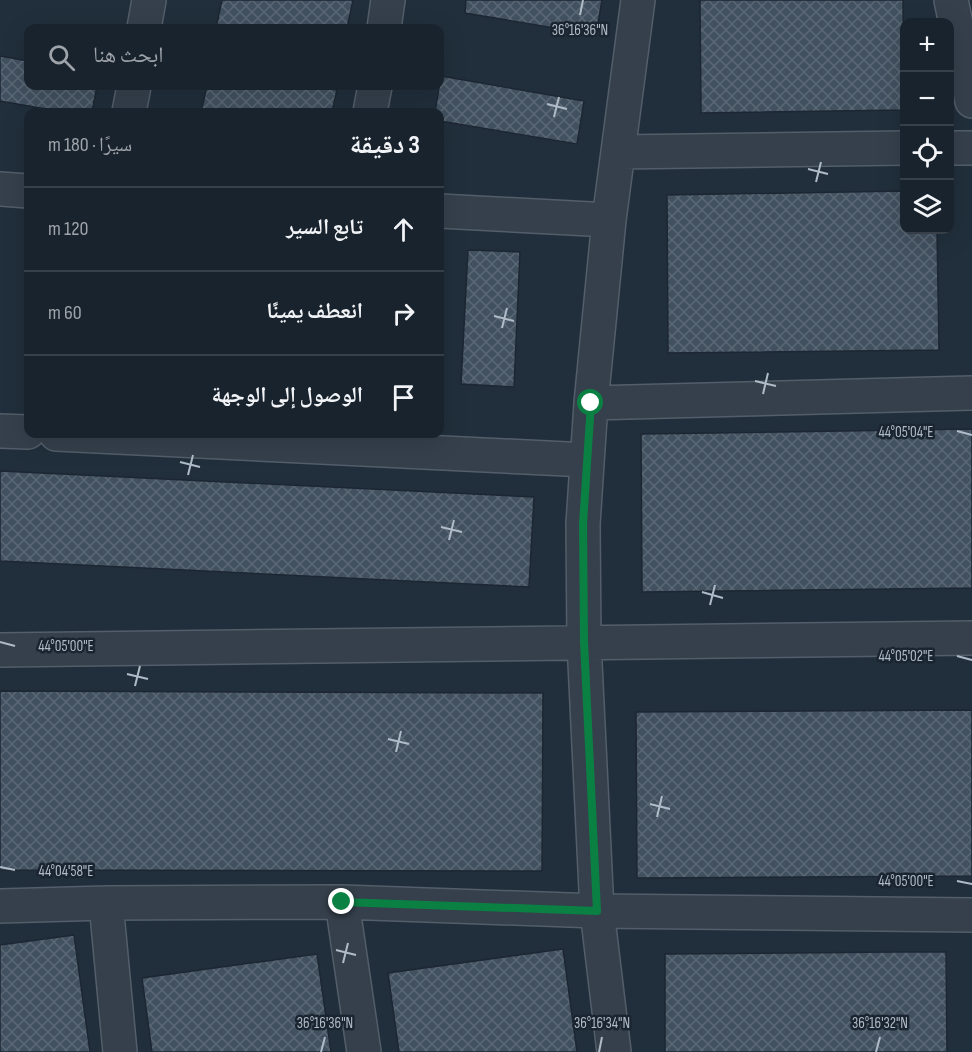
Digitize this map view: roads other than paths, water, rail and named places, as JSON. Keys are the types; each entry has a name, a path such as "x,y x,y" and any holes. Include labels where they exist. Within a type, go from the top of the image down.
{"street":[{"path":"145,24 149,0"},
{"path":"385,24 388,0"},
{"path":"614,1052 597,911 584,642 583,524 591,403 609,220 638,0"},
{"path":"951,0 972,101"},
{"path":"130,108 133,90"},
{"path":"371,108 374,90"},
{"path":"618,152 900,148"},
{"path":"954,148 972,148"},
{"path":"0,189 24,191"},
{"path":"444,211 609,220"},
{"path":"591,403 972,393"},
{"path":"0,431 24,432"},
{"path":"138,438 587,460"},
{"path":"0,650 972,638"},
{"path":"342,902 364,1052"},
{"path":"0,906 342,902 597,911 972,915"},
{"path":"106,903 120,1052"}]}
